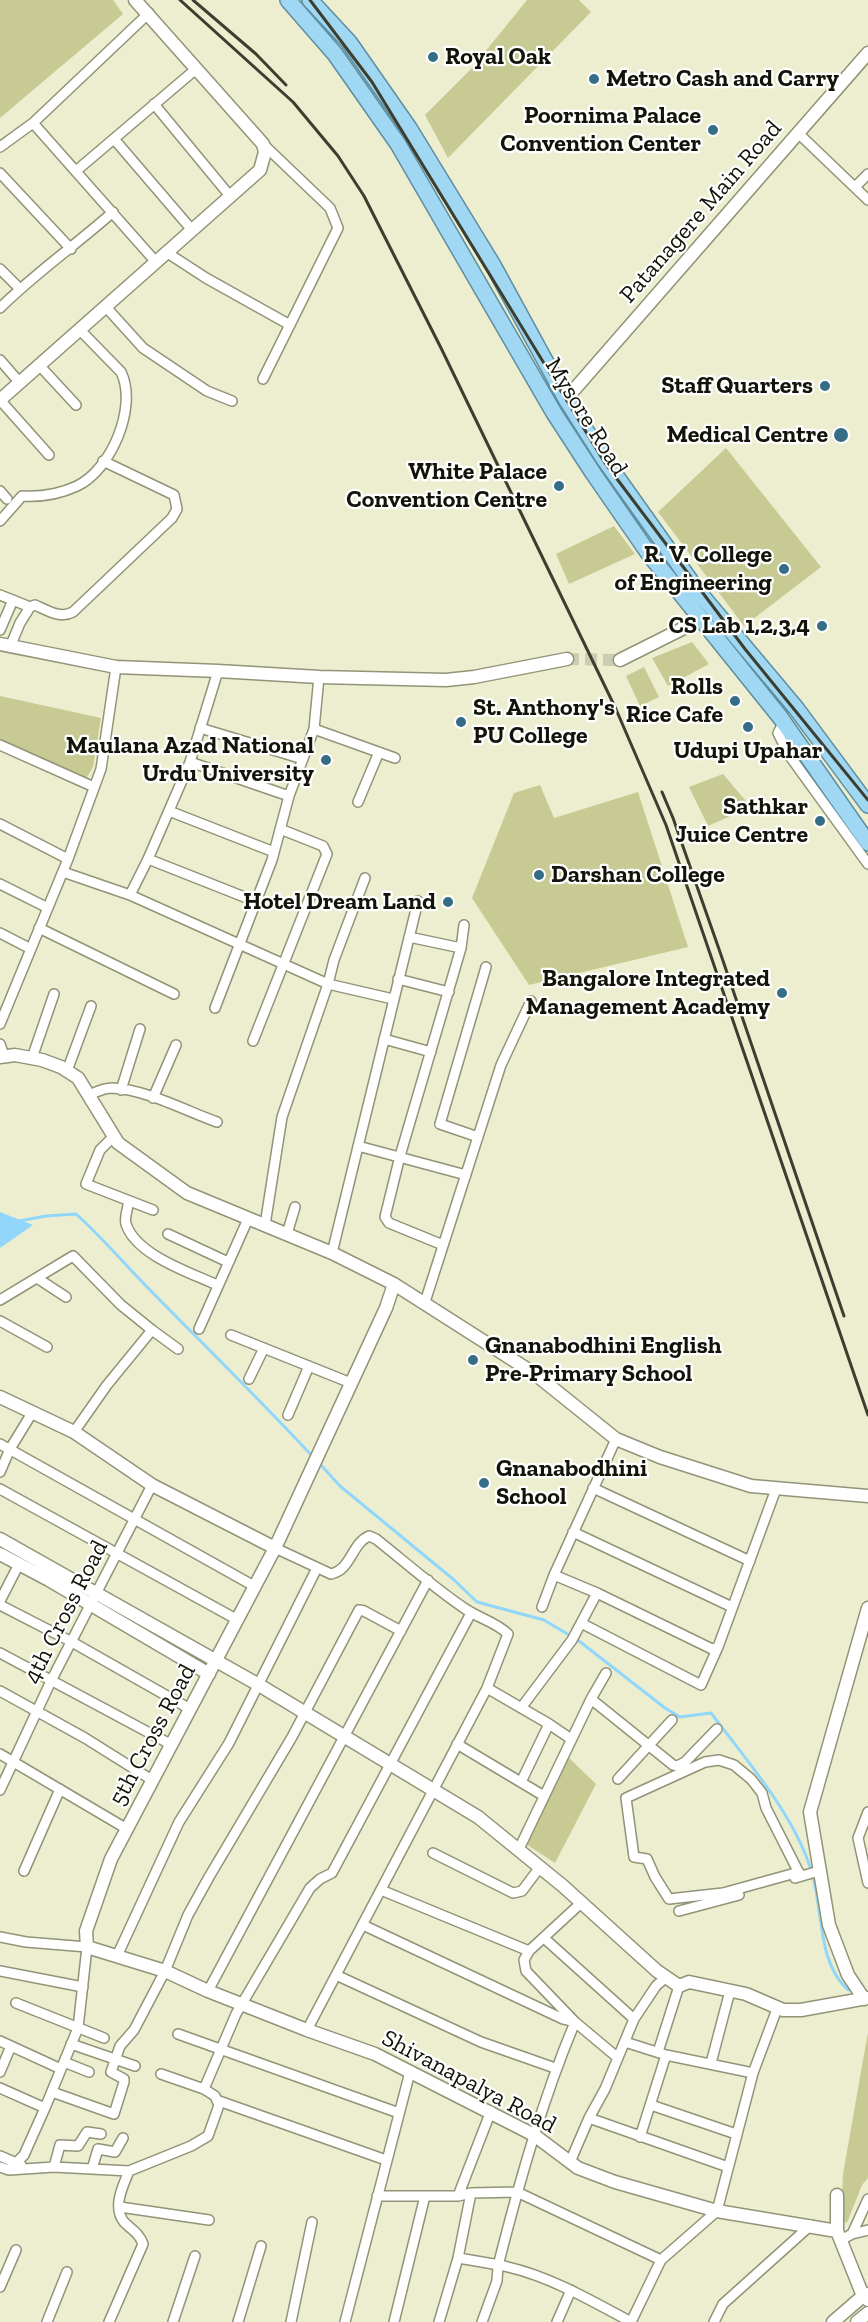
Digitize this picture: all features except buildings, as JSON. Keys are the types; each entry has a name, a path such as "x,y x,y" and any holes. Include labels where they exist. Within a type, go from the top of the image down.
{"highway":[{"name":"Mysore Road","path":"288,0 335,54 398,144 561,423 649,554 783,722 868,843"},
{"name":"Mysore Road","path":"310,0 349,42 409,128 494,267 566,399 604,459 697,590 796,708 868,805"}],"street":[{"path":"135,0 149,13 263,144 330,208 338,228 263,379"},
{"path":"0,147 33,123 149,13"},
{"name":"Patanagere Main Road","path":"566,399 868,53"},
{"path":"76,171 196,69"},
{"path":"154,105 230,196"},
{"path":"33,123 155,261"},
{"path":"798,133 868,200"},
{"path":"114,139 192,230"},
{"path":"49,455 0,400 260,170 264,161 263,144"},
{"path":"0,173 71,249"},
{"path":"855,187 868,174"},
{"path":"0,308 20,288 71,249 113,212"},
{"path":"166,252 290,325"},
{"path":"0,269 20,288"},
{"path":"105,306 143,348 207,391 232,401"},
{"path":"0,520 22,496 56,494 79,485 97,470 114,446 121,429 126,405 125,380 79,329"},
{"path":"0,360 20,383"},
{"path":"39,365 76,405"},
{"path":"0,595 30,607 35,605 61,616 74,612 172,518 177,509 174,495 103,461"},
{"path":"0,491 7,499"},
{"path":"0,630 13,600"},
{"path":"30,607 5,645 116,667 218,670 319,677 446,680 474,677 567,659"},
{"path":"620,660 702,619"},
{"path":"0,1023 4,1001 31,949 63,872 101,769 116,667"},
{"path":"130,895 190,762 218,670"},
{"path":"215,1008 257,902 274,852 289,796 314,729 319,677"},
{"path":"783,722 778,733 789,755 868,864"},
{"path":"200,728 303,759"},
{"path":"314,729 395,758"},
{"path":"0,745 94,787"},
{"path":"358,802 379,752"},
{"path":"190,762 289,796"},
{"path":"169,811 274,852"},
{"path":"0,824 68,859"},
{"path":"253,1041 327,854 323,846 280,830"},
{"path":"148,859 257,902"},
{"path":"63,872 130,895 328,984 393,999"},
{"path":"265,1225 282,1117 328,984 334,960 365,878"},
{"path":"0,884 48,908"},
{"path":"332,1253 418,901"},
{"path":"443,1245 389,1223 385,1217 400,1156 461,948 464,924"},
{"path":"39,928 174,994"},
{"path":"0,933 31,949"},
{"path":"409,937 461,948"},
{"path":"478,1137 440,1124 486,967"},
{"path":"398,979 449,992"},
{"path":"32,1058 54,994"},
{"path":"425,1302 507,1050 531,1001"},
{"path":"67,1071 91,1006"},
{"path":"121,1090 140,1029"},
{"path":"384,1039 432,1052"},
{"path":"0,1044 2,1057 15,1055 32,1058 67,1071 78,1078 118,1143 187,1193 332,1253 394,1284 535,1374 616,1439 660,1457 751,1486 776,1490 868,1496"},
{"path":"153,1098 176,1045"},
{"path":"89,1095 110,1088 121,1090 153,1098 217,1122"},
{"path":"114,1136 100,1150 86,1185 153,1210"},
{"path":"358,1146 466,1175"},
{"path":"129,1201 125,1222 135,1242 161,1259 217,1285"},
{"path":"287,1234 295,1207"},
{"path":"200,1329 217,1285 248,1219"},
{"path":"168,1234 228,1262"},
{"path":"0,1300 73,1256 121,1305 178,1349"},
{"path":"37,1278 66,1297"},
{"name":"5th Cross Road","path":"87,1947 86,1931 111,1859 275,1548 386,1308 394,1284"},
{"path":"0,1321 46,1347"},
{"path":"74,1432 107,1385 152,1329"},
{"path":"231,1335 351,1383"},
{"path":"249,1379 264,1348"},
{"path":"288,1415 309,1366"},
{"path":"0,1396 74,1432 152,1485 331,1574 338,1572 347,1564 362,1539 369,1536 376,1539 471,1613 501,1627 508,1634 487,1688 307,2030"},
{"path":"0,1472 10,1449 32,1413"},
{"path":"542,1607 554,1575 616,1439"},
{"path":"0,1444 254,1586"},
{"name":"4th Cross Road","path":"0,1790 51,1682 152,1485"},
{"path":"593,1488 750,1561"},
{"path":"0,1489 116,1555 236,1619"},
{"path":"581,1623 701,1685 718,1647 776,1490"},
{"path":"573,1533 732,1607"},
{"path":"0,1539 259,1685 432,1789 497,1831 657,1971 679,1986"},
{"path":"0,1554 209,1674"},
{"path":"0,1601 19,1564"},
{"path":"117,1956 178,1822 229,1743 317,1568"},
{"path":"554,1575 597,1593 712,1649 718,1647"},
{"path":"208,1991 428,1580"},
{"path":"521,1708 574,1637 597,1593"},
{"path":"0,1605 72,1642 190,1709"},
{"path":"679,1986 689,1982 746,1994 777,2009 801,2010 866,1998 848,1975 838,1954 829,1925 815,1872 810,1812 868,1608"},
{"path":"52,2092 114,2114 124,2082 124,2079 112,2074 120,2046 134,2030 165,1971 188,1915 304,1713 359,1610 401,1631"},
{"path":"204,2090 241,2004 310,1888 320,1879 332,1873 471,1613"},
{"path":"0,1653 172,1745"},
{"path":"518,1851 571,1739 606,1673"},
{"path":"487,1688 571,1739"},
{"path":"0,1691 85,1738 152,1780"},
{"path":"591,1699 677,1766 685,1762 717,1729"},
{"path":"618,1779 672,1720"},
{"path":"521,1782 549,1724"},
{"path":"457,1744 544,1796"},
{"path":"0,1754 128,1829"},
{"path":"718,1898 669,1899 647,1859 634,1857 626,1798 705,1762 719,1760 734,1765 751,1779 762,1793 766,1808 799,1874"},
{"path":"24,1871 60,1789"},
{"path":"868,1812 858,1839 868,1883"},
{"path":"433,1852 513,1893 522,1891 540,1868"},
{"path":"679,1911 799,1874 815,1872"},
{"path":"381,1890 529,1951"},
{"path":"581,1903 529,1951 525,1960 526,1971 575,2022 618,2058"},
{"path":"363,1925 563,2019 575,2022"},
{"path":"0,1937 26,1942 87,1947 78,2028 24,2155 4,2168"},
{"path":"544,1938 633,2019"},
{"name":"Shivanapalya Road","path":"87,1947 165,1971 208,1991 375,2054 534,2135 578,2168 615,2182 717,2211 811,2225 843,2235"},
{"path":"0,1971 83,1988"},
{"path":"336,1975 481,2042 555,2068"},
{"path":"570,2162 589,2118 605,2089 633,2019 656,1986 666,1977"},
{"path":"640,2138 651,2105 679,1986"},
{"path":"711,2063 730,1991"},
{"path":"16,2003 105,2038"},
{"path":"458,2258 507,2267 571,2290 631,2322 661,2260 717,2211 753,2073 777,2009"},
{"path":"482,2322 497,2281 498,2266 534,2135 555,2068 575,2022"},
{"path":"178,2034 399,2113"},
{"path":"0,2041 62,2066 89,2072"},
{"path":"625,2042 662,2054 753,2073"},
{"path":"71,2044 135,2066"},
{"path":"0,2072 11,2046"},
{"path":"345,2322 410,2073"},
{"path":"161,2074 204,2090 219,2100 386,2160"},
{"path":"0,2088 45,2108"},
{"path":"4,2168 129,2170 191,2146 208,2136 217,2114 219,2100"},
{"path":"651,2105 736,2134"},
{"path":"458,2196 491,2112"},
{"path":"589,2118 640,2138 728,2167"},
{"path":"54,2167 60,2145 78,2146 87,2132 101,2134"},
{"path":"92,2169 98,2149 115,2152 123,2138"},
{"path":"0,2156 29,2169"},
{"path":"110,2322 143,2244 140,2235 120,2216 118,2196 129,2170"},
{"path":"377,2196 458,2196 471,2193 517,2192 661,2260"},
{"path":"439,2322 458,2258 471,2193"},
{"path":"833,2322 867,2296 843,2235 837,2195"},
{"path":"394,2322 425,2196"},
{"path":"843,2235 868,2199"},
{"path":"120,2207 209,2220"},
{"path":"291,2322 312,2222"},
{"path":"714,2322 723,2304 811,2225"},
{"path":"843,2235 868,2230"},
{"path":"238,2322 261,2246"},
{"path":"0,2287 16,2250"},
{"path":"172,2322 195,2256"},
{"path":"46,2322 67,2272"},
{"path":"557,2322 571,2290"},
{"path":"857,2322 868,2313"}],"green space":[{"path":"0,0 113,0 123,14 0,118"},
{"path":"527,0 579,0 591,12 448,158 425,115 472,68"},
{"path":"726,448 821,567 744,626 658,512"},
{"path":"614,526 635,554 569,584 556,554"},
{"path":"692,642 709,664 668,686 652,658"},
{"path":"644,667 659,697 640,706 626,676"},
{"path":"0,696 101,718 93,767 81,787 0,749"},
{"path":"723,774 751,807 708,826 689,787"},
{"name":"Darshan College","path":"540,785 554,818 638,792 688,947 529,985 472,898 514,793"},
{"path":"568,1757 596,1784 555,1863 526,1844"},
{"path":"868,2032 868,2178 862,2185 847,2223 841,2221 843,2174"}],"water":[{"path":"0,1212 33,1225 0,1248"}],"waterway":[{"path":"19,1221 76,1214 314,1458"},
{"path":"319,1463 340,1486 453,1579 477,1602 544,1620 579,1641 665,1708 680,1717 711,1713 770,1791 796,1834 813,1877 826,1952 838,1979 848,1990"}],"tunnel":[{"path":"567,659 620,660"}],"railway":[{"path":"180,0 293,102 338,156 364,196 441,348 615,707 666,825 868,1415"},
{"path":"193,0 256,54 286,85"},
{"path":"310,0 372,82 605,463 745,649 868,800"},
{"path":"662,792 720,952 844,1316"}],"place":[{"name":"Royal Oak","path":"433,57"},
{"name":"Metro Cash and Carry","path":"594,79"},
{"name":"Poornima Palace Convention Center","path":"713,130"},
{"name":"Staff Quarters","path":"825,386"},
{"name":"Medical Centre","path":"841,435"},
{"name":"White Palace Convention Centre","path":"559,486"},
{"name":"R. V. College of Engineering","path":"784,569"},
{"name":"CS Lab 1,2,3,4","path":"822,626"},
{"name":"Rolls Rice Cafe","path":"735,701"},
{"name":"St. Anthony's PU College","path":"461,722"},
{"name":"Udupi Upahar","path":"748,727"},
{"name":"Maulana Azad National Urdu University","path":"326,760"},
{"name":"Sathkar Juice Centre","path":"820,821"},
{"name":"Darshan College","path":"539,875"},
{"name":"Hotel Dream Land","path":"448,902"},
{"name":"Bangalore Integrated Management Academy","path":"782,993"},
{"name":"Gnanabodhini English Pre-Primary School","path":"473,1360"},
{"name":"Gnanabodhini School","path":"484,1483"}]}
